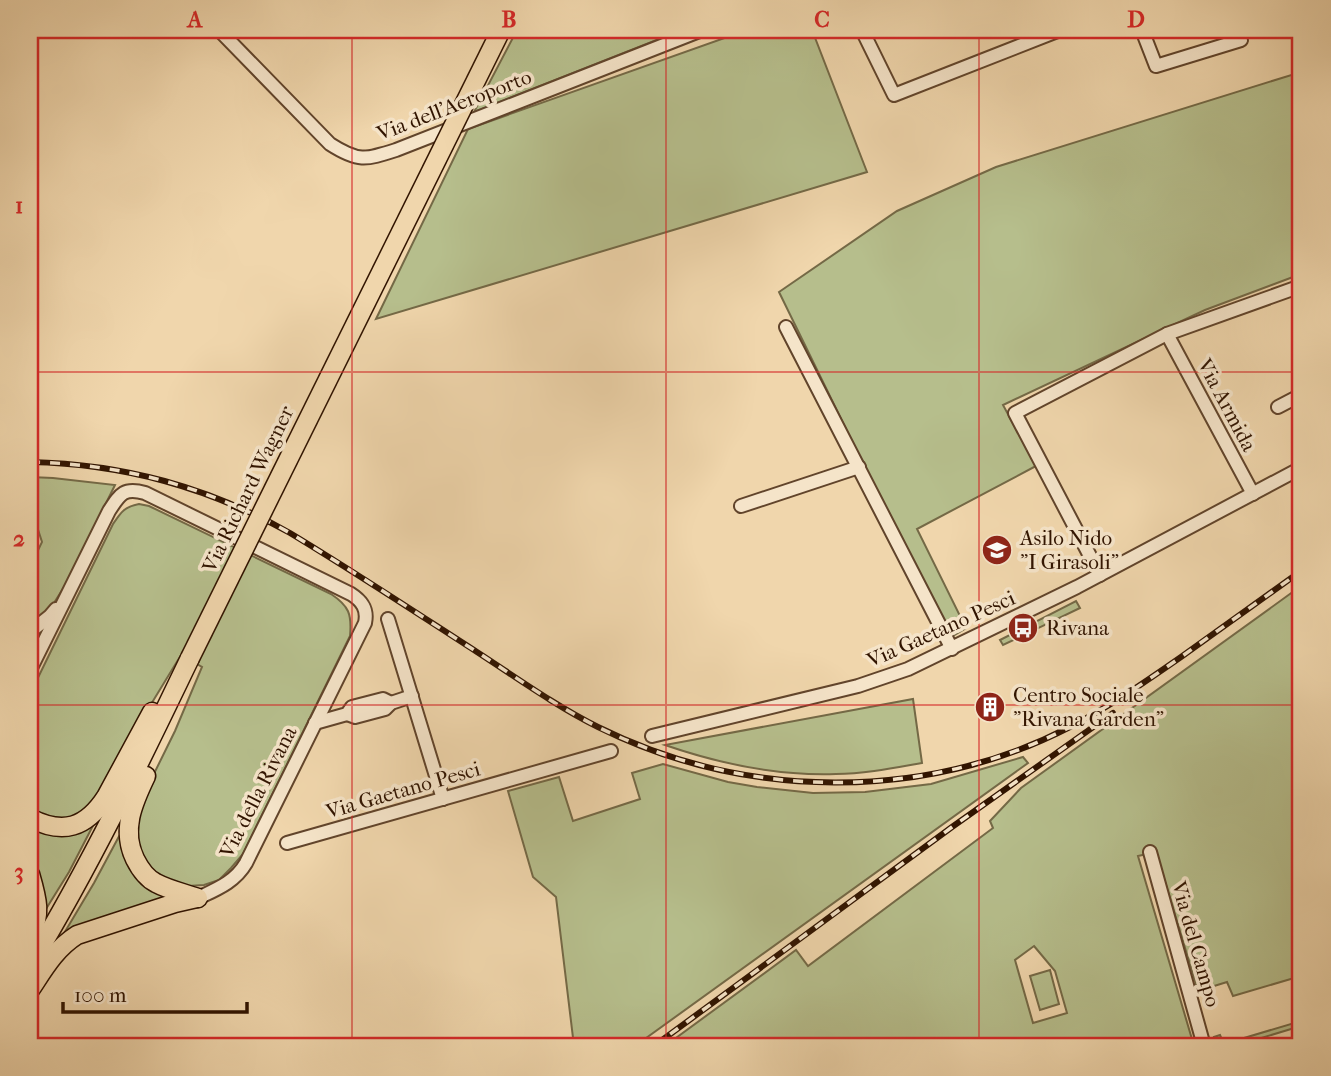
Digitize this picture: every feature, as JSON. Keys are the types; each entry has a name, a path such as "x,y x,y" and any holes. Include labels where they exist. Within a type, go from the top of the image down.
{"main road":[{"name":"Via Richard Wagner","path":"30,965 137,770 501,30"},
{"path":"30,818 61,828 80,823 99,808 163,694 190,658"},
{"path":"190,658 185,692 138,793 128,830 133,854 149,878 163,886 198,898"},
{"path":"30,874 38,914 30,938"},
{"path":"30,990 54,953 76,935 175,902 198,898"}],"street":[{"name":"Via dell'Aeroporto","path":"219,30 330,144 364,159 396,150 702,30"},
{"path":"862,30 894,96 1060,30"},
{"path":"1142,30 1157,66 1241,40"},
{"path":"1100,575 1015,413 1167,334 1301,286"},
{"path":"786,327 952,649"},
{"name":"Via Armida","path":"1167,334 1253,494"},
{"path":"1278,407 1301,395"},
{"path":"741,506 859,467"},
{"name":"Via Gaetano Pesci","path":"652,736 858,686 908,669 1100,575 1301,468"},
{"name":"Via della Rivana","path":"30,670 109,511 122,493 128,490 145,493 351,594 365,607 365,622 243,869 228,884 198,898"},
{"path":"30,632 50,615 67,595"},
{"path":"388,619 443,799"},
{"name":"Via della Rivana","path":"315,723 347,714 355,717 385,709 391,703 412,696"},
{"name":"Via Gaetano Pesci","path":"287,843 611,751"},
{"name":"Via del Campo","path":"1150,852 1204,1046"}],"green space":[{"path":"517,30 682,30 474,112"},
{"path":"747,30 812,30 867,172 376,319 468,129"},
{"path":"1301,72 1301,274 1205,310 1003,405 1036,466 917,529 966,628 951,637 779,292 897,211 996,167"},
{"path":"30,477 115,485 66,584 52,606 30,626 30,567 42,542 30,505"},
{"path":"139,504 149,506 331,594 342,603 350,616 350,636 243,854 219,880 204,885 188,886 159,875 149,866 133,838 143,796 202,667 181,655 142,719 105,790 79,814 69,819 54,819 30,810 30,694 113,524 123,511"},
{"path":"1301,586 1301,976 1233,996 1227,982 1198,991 1156,852 1138,856 1194,1046 665,1046 796,950 808,966 993,828 990,821 1021,788","holes":["1034,946 1055,971 1067,1013 1033,1023 1015,960"]},
{"path":"1076,601 1080,608 1003,645 1000,640"},
{"path":"913,699 922,763 858,773 793,773 728,763 665,745"},
{"path":"1023,757 1028,763 635,1046 574,1046 556,897 533,877 508,791 559,777 573,821 640,799 632,773 663,764 757,787 813,793 865,792 931,784"},
{"path":"98,816 46,909 30,856 30,824"},
{"path":"124,827 122,835 171,896 63,935 94,883"},
{"path":"1050,970 1059,1004 1040,1010 1030,976"},
{"path":"1301,1021 1301,1026 1241,1046 1217,1046 1214,1037 1220,1035 1224,1044"}],"railway":[{"path":"30,462 99,467 132,473 228,503 290,533 582,719 654,751 713,768 773,779 834,783 895,779 955,769 1014,752 1070,727 1113,703 1301,571"},
{"path":"654,1046 952,827 1113,713"}],"place":[{"name":"Asilo Nido \"I Girasoli\"","path":"997,550"},
{"name":"Rivana","path":"1023,628"},
{"name":"Centro Sociale \"Rivana Garden\"","path":"990,707"}]}
